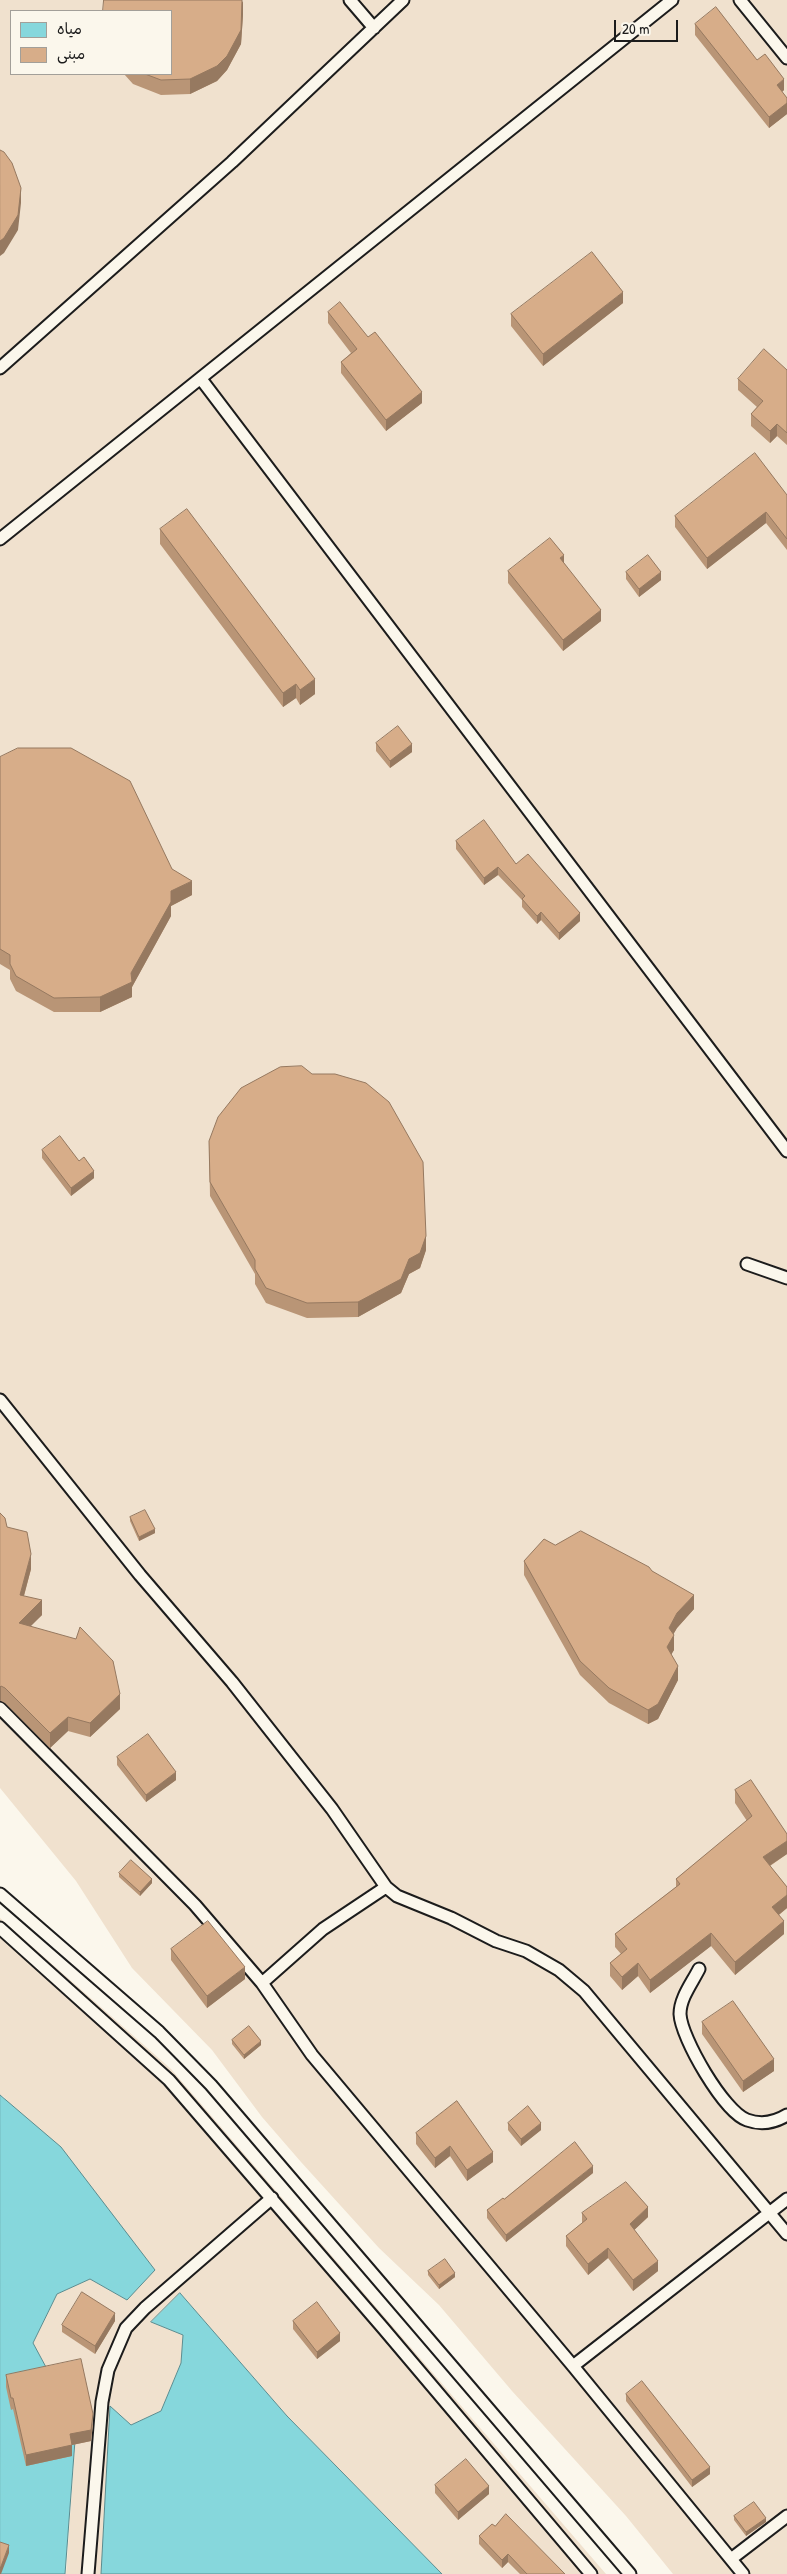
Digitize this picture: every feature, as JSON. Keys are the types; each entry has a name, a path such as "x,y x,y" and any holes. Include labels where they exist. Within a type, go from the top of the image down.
{"lane":[{"path":"350,0 374,28"},
{"path":"0,368 232,162 403,0"},
{"path":"0,540 672,0"},
{"path":"740,0 787,58"},
{"path":"201,379 787,1151"},
{"path":"746,1264 787,1278"},
{"path":"0,1400 140,1575 232,1682 332,1809 386,1888 397,1896 450,1918 496,1941 526,1951 558,1970 584,1991 787,2234"},
{"path":"0,1708 195,1905 262,1983 312,2055 743,2574"},
{"path":"262,1983 323,1929 386,1888"},
{"path":"0,1894 159,2032 211,2085 630,2574"},
{"path":"0,1928 169,2080 272,2198 591,2574"},
{"path":"700,1969 683,1998 680,2015 687,2038 710,2082 730,2106 745,2120 761,2123 777,2121 787,2115"},
{"path":"88,2574 102,2402 108,2370 126,2328 145,2308 272,2198"},
{"path":"572,2366 787,2199"},
{"path":"731,2559 787,2516"}],"shaded area":[{"path":"0,0 787,0 787,2574 673,2574 626,2516 512,2391 439,2305 379,2248 301,2162 262,2117 212,2050 132,1968 76,1881 0,1788"},
{"path":"0,1918 171,2069 606,2574 442,2574 287,2416 180,2293 151,2322 183,2335 181,2363 161,2411 131,2425 110,2407 101,2574 66,2574 79,2387 47,2369 33,2344 57,2294 90,2279 127,2300 4,2097 0,2095"}],"water":[{"path":"0,2095 61,2147 155,2270 127,2300 90,2279 57,2294 33,2343 47,2369 79,2387 65,2574 0,2574"},
{"path":"180,2293 287,2416 442,2574 101,2574 110,2406 131,2425 161,2411 181,2363 183,2335 151,2322"}],"building":[{"path":"104,0 242,0 241,30 227,56 217,66 190,79 161,80 148,75 172,75 172,10 103,10"},
{"path":"716,7 757,60 765,54 784,79 777,85 787,98 787,103 769,117 695,24"},
{"path":"0,150 4,152 12,163 21,188 18,215 4,238 0,241"},
{"path":"592,252 623,292 543,354 511,314"},
{"path":"340,302 368,337 375,332 422,392 386,420 341,362 357,349 328,312"},
{"path":"764,349 787,370 787,433 777,424 770,431 751,414 763,401 738,379"},
{"path":"755,453 787,495 787,539 766,512 707,558 675,516"},
{"path":"187,509 315,679 300,690 296,684 283,693 160,529"},
{"path":"550,538 564,555 560,558 601,610 563,640 508,571"},
{"path":"648,555 661,572 639,589 626,572"},
{"path":"398,726 412,744 390,761 376,743"},
{"path":"18,748 71,748 130,781 172,869 192,881 171,891 171,902 131,973 132,982 100,997 54,998 16,976 10,964 10,955 0,949 0,757"},
{"path":"484,820 516,864 528,854 580,913 559,933 541,912 537,916 522,899 525,896 498,867 484,878 456,841"},
{"path":"302,1066 312,1074 335,1074 366,1083 389,1102 423,1162 426,1236 420,1253 409,1259 401,1279 358,1302 307,1303 266,1288 255,1269 255,1260 210,1182 209,1141 218,1117 241,1088 280,1067"},
{"path":"60,1136 79,1161 84,1157 94,1171 71,1188 42,1150"},
{"path":"145,1510 155,1529 139,1537 130,1517"},
{"path":"0,1513 5,1518 7,1527 27,1532 31,1554 20,1595 42,1600 19,1623 76,1639 80,1627 113,1661 120,1694 90,1723 68,1717 50,1733 5,1688 0,1687"},
{"path":"581,1531 649,1567 652,1571 694,1595 677,1613 669,1628 674,1635 667,1647 678,1666 658,1704 648,1710 609,1688 580,1661 524,1561 544,1539 555,1545"},
{"path":"148,1734 176,1772 146,1795 117,1757"},
{"path":"751,1780 787,1834 787,1841 763,1857 787,1887 787,1895 772,1907 784,1921 735,1962 711,1933 650,1980 638,1963 622,1977 610,1963 627,1949 615,1934 680,1884 676,1879 752,1816 735,1790"},
{"path":"131,1860 152,1879 140,1892 119,1873"},
{"path":"208,1921 245,1967 207,1996 171,1949"},
{"path":"733,2001 774,2059 743,2081 702,2022"},
{"path":"249,2026 261,2041 244,2055 232,2040"},
{"path":"457,2101 493,2152 467,2170 450,2146 435,2158 416,2133"},
{"path":"528,2106 541,2123 521,2139 508,2123"},
{"path":"575,2142 593,2166 506,2235 487,2210 504,2199"},
{"path":"626,2182 648,2207 630,2224 658,2261 633,2280 608,2248 588,2264 566,2236 587,2219 582,2213"},
{"path":"445,2259 455,2273 439,2285 428,2271"},
{"path":"82,2292 115,2313 95,2346 62,2325"},
{"path":"317,2302 340,2333 317,2352 293,2321"},
{"path":"81,2359 93,2414 91,2430 70,2434 72,2445 26,2455 6,2375"},
{"path":"642,2381 710,2467 692,2480 626,2394"},
{"path":"466,2459 489,2486 458,2512 435,2485"},
{"path":"754,2502 766,2518 746,2532 734,2516"},
{"path":"506,2514 565,2574 527,2574 508,2554 502,2560 479,2536 492,2524 495,2526"},
{"path":"0,2542 9,2545 0,2569"}]}
